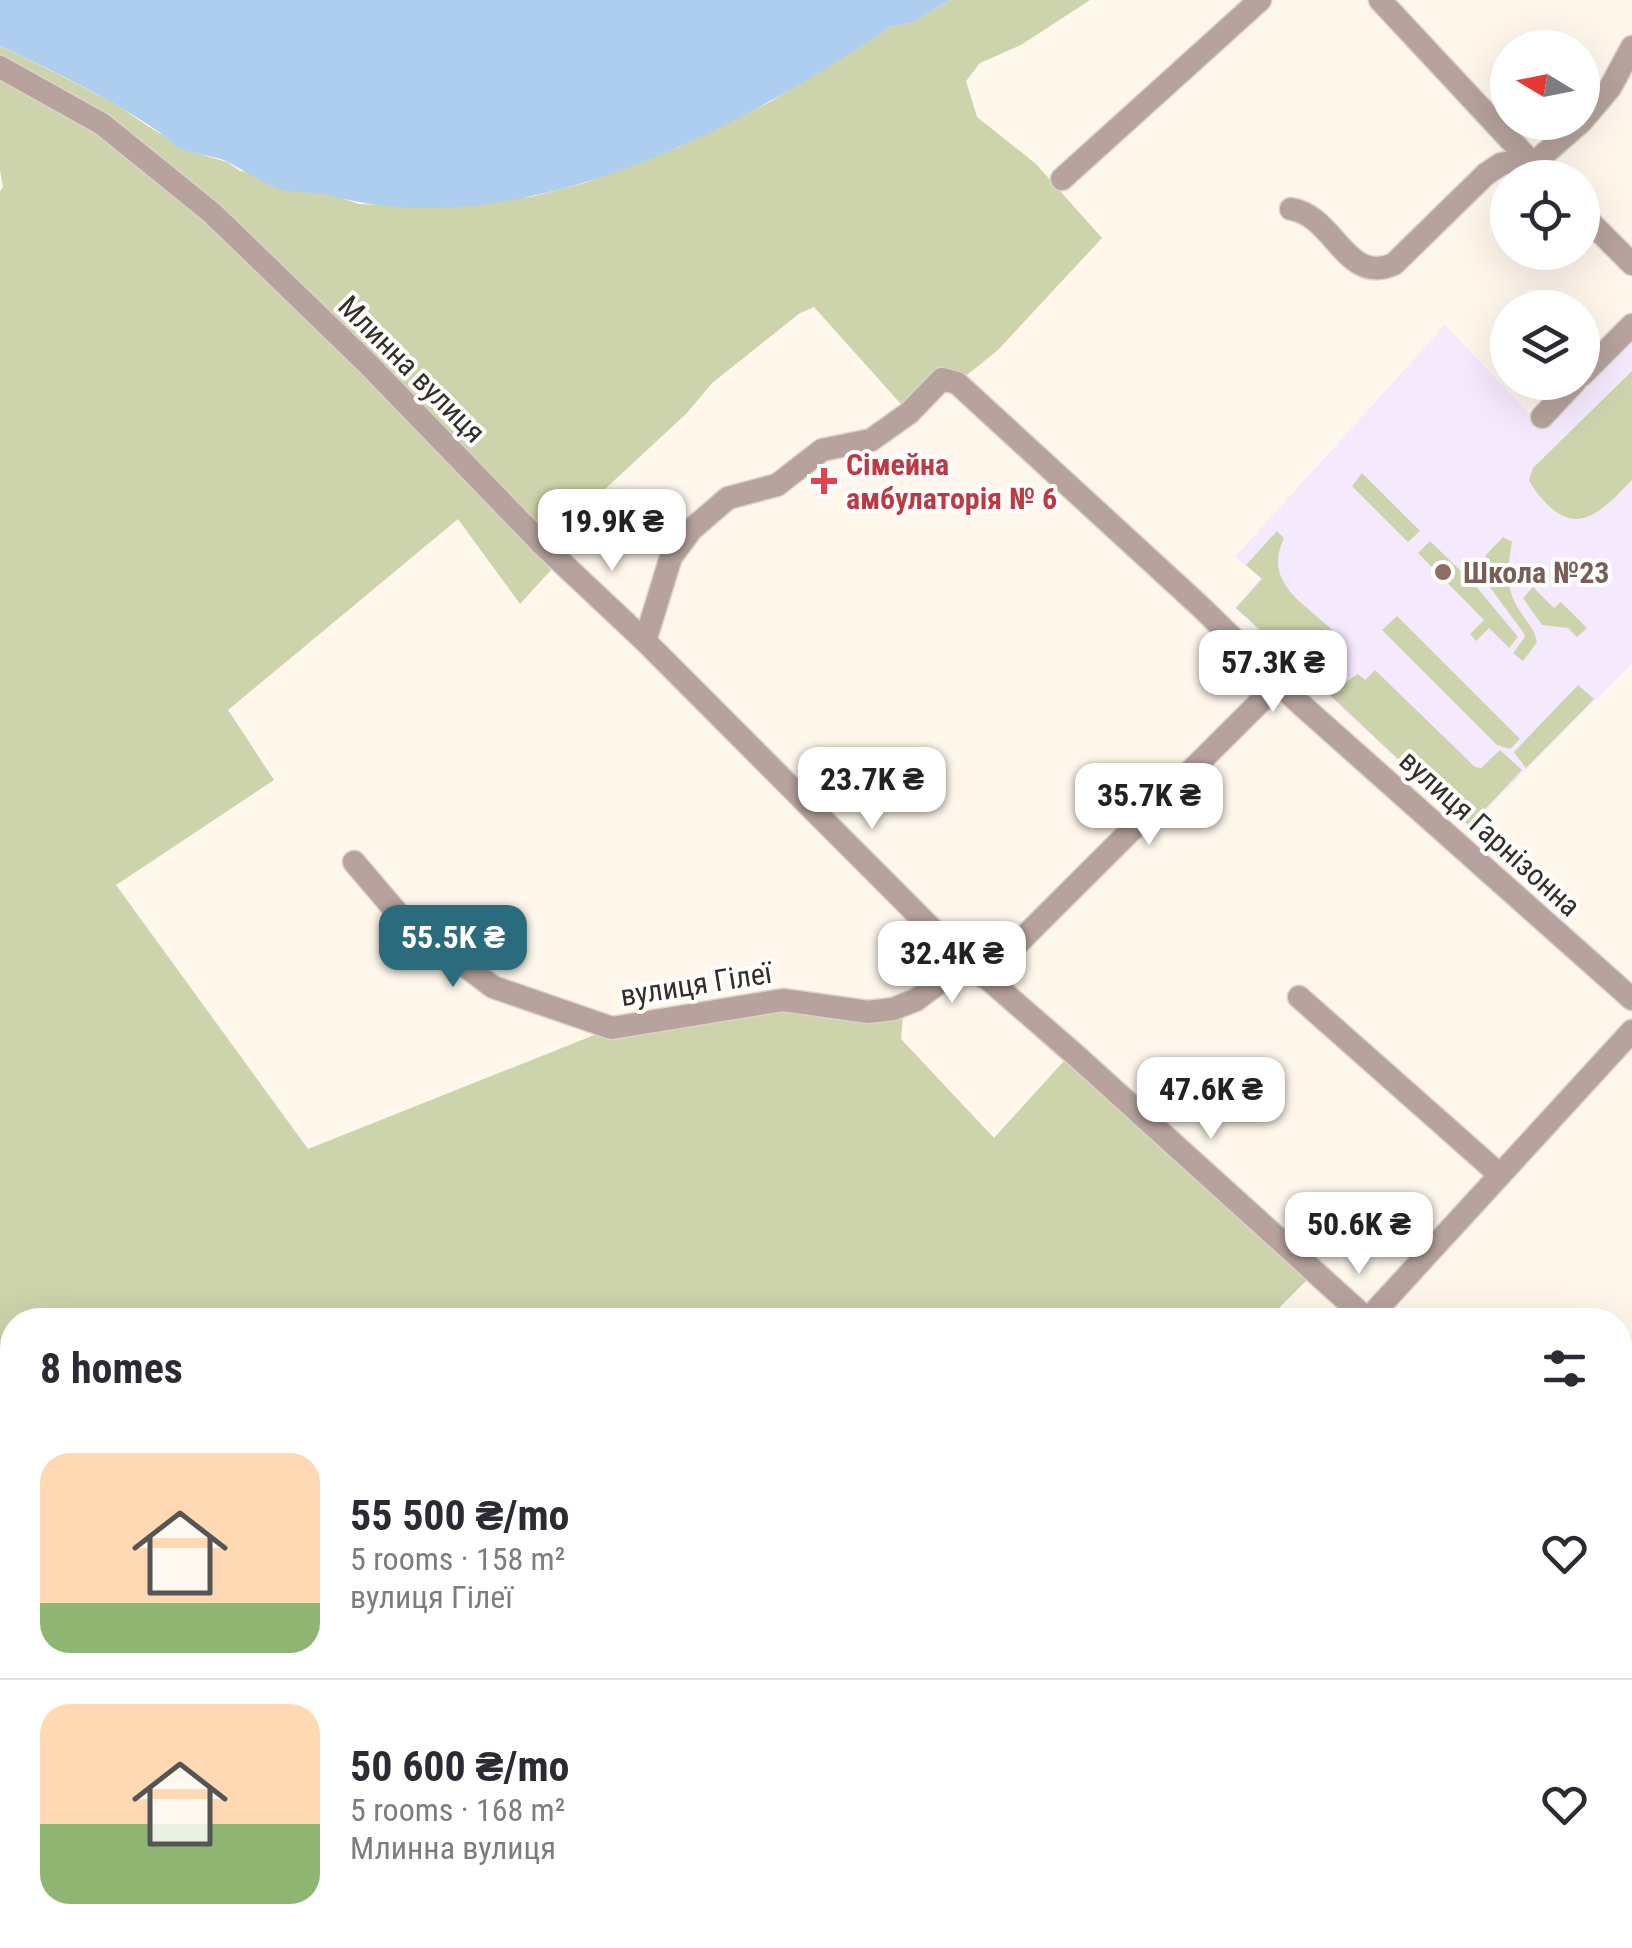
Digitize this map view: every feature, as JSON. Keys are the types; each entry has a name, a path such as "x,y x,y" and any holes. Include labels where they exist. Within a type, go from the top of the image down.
{"street":[{"path":"1062,179 1260,0"},
{"path":"1380,0 1529,160"},
{"path":"1600,100 1632,48"},
{"name":"Млинна вулиця","path":"0,67 102,124 212,213 963,957 1355,1308"},
{"path":"1543,160 1564,140"},
{"path":"1292,209 1316,218 1335,243 1367,269 1380,270 1394,264 1490,172"},
{"path":"1600,232 1632,264"},
{"path":"1600,357 1632,325"},
{"name":"вулиця Гарнізонна","path":"644,641 671,557 692,529 728,498 777,485 822,450 871,440 949,381 1201,607 1278,684 1632,999"},
{"path":"1542,417 1559,400"},
{"path":"984,977 1278,684"},
{"name":"вулиця Гілеї","path":"354,862 400,916 493,987 612,1028 783,1000 868,1012 893,1009 916,1000 963,957"},
{"path":"1299,997 1500,1176"},
{"path":"1379,1308 1632,1032"}],"shaded area":[{"name":"Школа №23","path":"1445,325 1490,372 1490,400 1516,400 1541,426 1566,400 1600,400 1600,364 1632,331 1632,663 1469,827 1235,608 1261,578 1235,557"}],"green space":[{"path":"950,0 1090,0 1021,45 980,63 966,81 977,117 1036,164 1102,238 998,350 957,383 909,413 814,307 800,313 712,383 687,413 549,541 219,208 0,58 0,46 113,103 178,148 227,162 285,190 328,194 359,204 416,206 531,197 584,183 679,147 770,102 890,27 913,22"},
{"path":"0,78 98,131 208,218 473,485 551,570 520,604 458,519 228,710 274,780 116,885 308,1149 612,1028 750,1003 904,1005 901,1039 994,1138 1072,1052 1315,1272 1279,1308 0,1308"},
{"path":"1632,371 1632,480 1593,514 1572,519 1560,514 1531,484 1533,468"},
{"path":"1362,473 1420,531 1408,542 1352,486"},
{"path":"1277,531 1284,538 1278,567 1282,579 1298,600 1332,630 1299,665 1236,608 1262,579 1246,565"},
{"path":"1503,537 1512,542 1508,570 1512,596 1537,642 1523,661 1513,653 1525,637 1523,632 1489,586 1494,567 1485,556"},
{"path":"1430,541 1475,585 1518,637 1509,648 1489,628 1476,641 1470,634 1484,620 1418,553"},
{"path":"1533,587 1554,608 1561,602 1587,628 1577,637 1568,628 1542,625 1523,598"},
{"path":"1397,616 1520,739 1510,749 1497,745 1382,630"},
{"path":"1375,670 1475,767 1481,768 1500,750 1522,770 1469,826 1329,694 1358,674 1365,680"},
{"path":"1578,685 1594,699 1526,768 1514,752"}],"water":[{"path":"0,0 950,0 913,22 890,27 765,104 624,169 551,192 477,205 404,207 279,189 226,161 176,147 157,130 112,103 0,46"}],"place":[{"name":"Сімейна амбулаторія № 6","path":"824,481"},
{"name":"Школа №23","path":"1443,572"}]}
